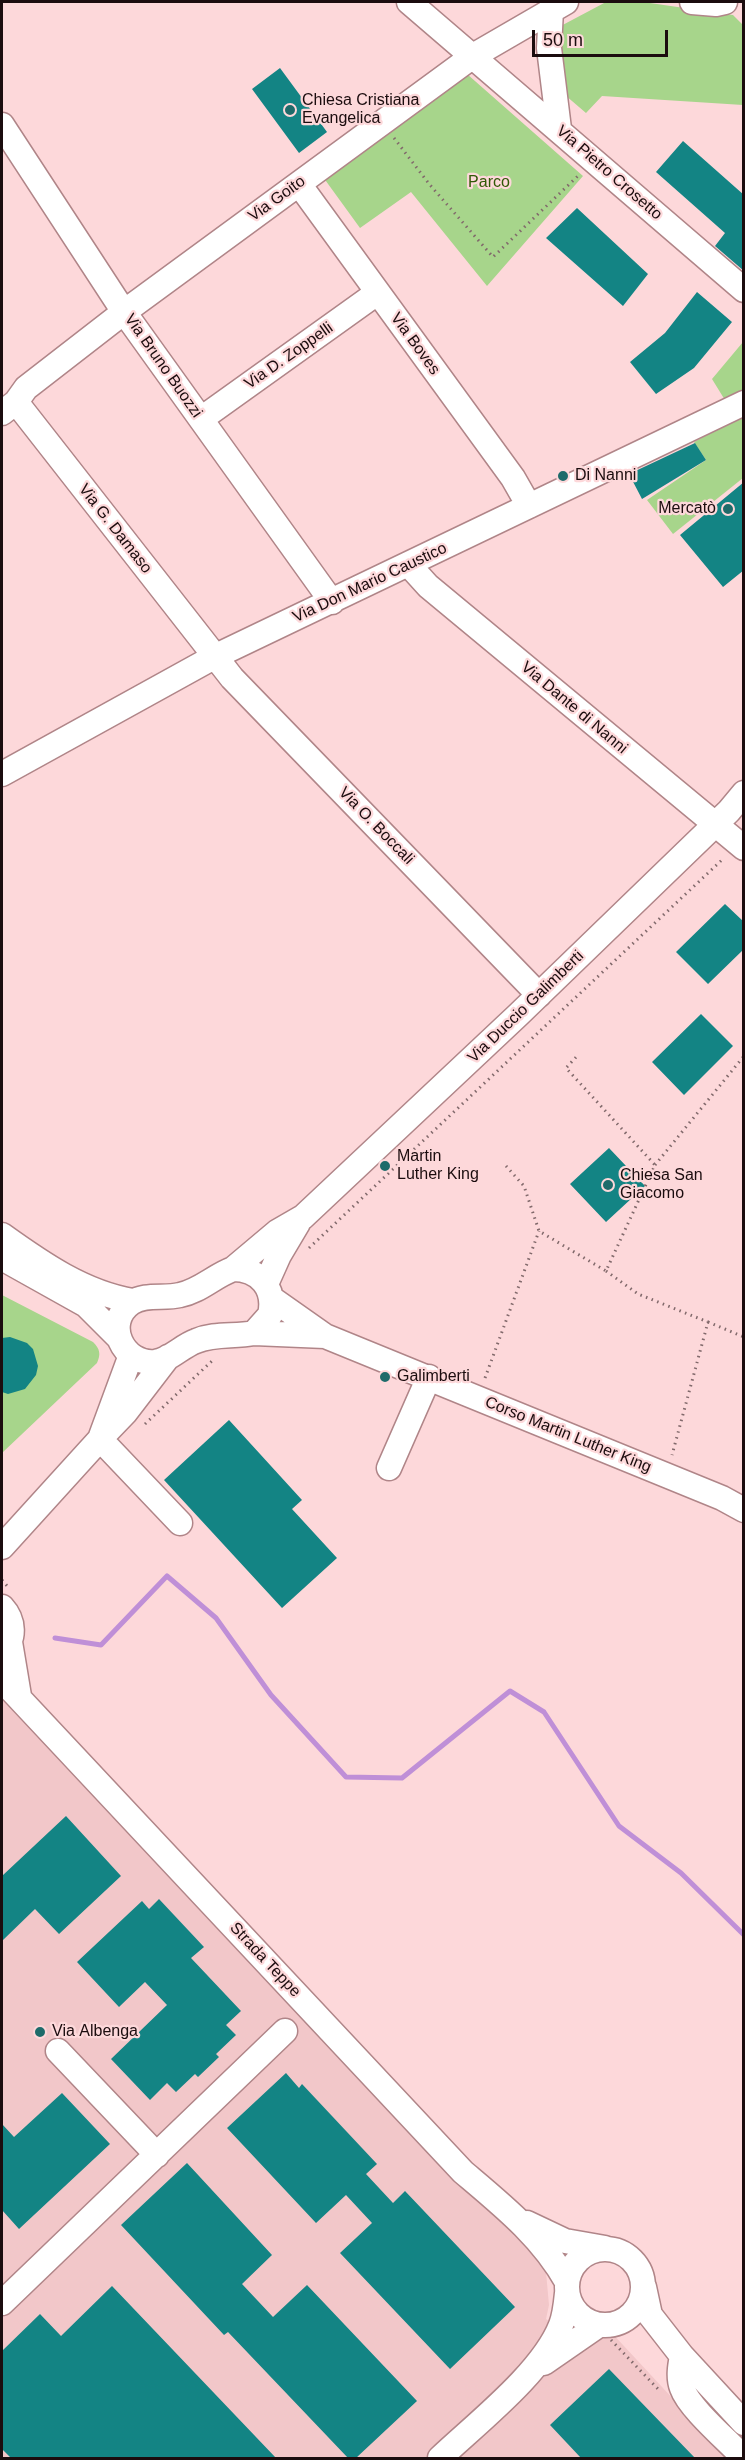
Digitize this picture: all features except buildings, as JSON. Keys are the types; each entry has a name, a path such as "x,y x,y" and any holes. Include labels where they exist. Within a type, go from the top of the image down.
{"street":[{"name":"Via Pietro Crosetto","path":"410,2 744,290"},
{"path":"692,2 716,4 725,2"},
{"name":"Via Goito","path":"9,408 26,388 124,312 473,56 559,4"},
{"path":"559,4 549,48 559,129"},
{"name":"Via Bruno Buozzi","path":"2,125 124,312 332,602"},
{"name":"Via Boves","path":"299,184 513,478 529,506"},
{"name":"Via D. Zoppelli","path":"201,419 377,293"},
{"name":"Via Don Mario Caustico","path":"2,774 214,657 409,566 744,403"},
{"name":"Via G. Damaso","path":"9,408 214,657"},
{"name":"Via Dante di Nanni","path":"409,566 428,586 740,844"},
{"name":"Via O. Boccali","path":"214,657 539,995"},
{"name":"Via Duccio Galimberti","path":"133,1301 142,1298 180,1296 233,1269 277,1232 303,1216 539,995 715,825 744,793"},
{"name":"Via Duccio Galimberti","path":"254,1333 270,1315 269,1291 283,1247 303,1216"},
{"path":"2,1235 82,1285 106,1296 133,1301 119,1318 124,1346 100,1439"},
{"path":"2,1258 86,1305 124,1346 144,1361 157,1362 168,1357"},
{"name":"Corso Martin Luther King","path":"233,1269 243,1269 255,1274 269,1291 326,1336 744,1510"},
{"name":"Corso Martin Luther King","path":"168,1357 194,1341 208,1337 254,1333 326,1336"},
{"path":"2,1547 125,1413 168,1357"},
{"path":"389,1468 429,1377"},
{"path":"100,1439 180,1523"},
{"path":"2,1607 11,1622 6,1647 19,1696"},
{"name":"Strada Teppe","path":"2,1680 463,2172 517,2218 555,2261 578,2314 639,2328 682,2356"},
{"path":"2,2303 285,2031"},
{"path":"58,2051 157,2155"},
{"name":"Strada Teppe","path":"517,2218 565,2241 606,2248 628,2256 642,2275 650,2314 682,2356 744,2423"},
{"path":"440,2458 525,2377 552,2344 562,2323 570,2271 585,2254 606,2248"},
{"path":"525,2377 610,2323 634,2312 644,2287"},
{"path":"682,2356 679,2370 681,2388 691,2403 744,2458"}],"path":[{"path":"382,123 430,185 493,257 595,161"},
{"path":"304,1252 740,844"},
{"path":"578,1054 566,1068 655,1165"},
{"path":"606,1271 655,1165 744,1056"},
{"path":"483,1383 539,1230 524,1186 506,1166"},
{"path":"539,1230 606,1271 638,1294 744,1336"},
{"path":"681,1461 671,1457 708,1322"},
{"path":"137,1431 219,1353"}],"shaded area":[{"path":"2,1695 545,2261 549,2305 546,2319 582,2344 610,2331 728,2458 2,2458"}],"green space":[{"path":"606,2 643,2 733,15 743,25 743,105 602,96 586,113 565,95 557,28"},
{"name":"Parco","path":"467,74 583,176 487,286 411,192 360,228 323,177"},
{"path":"743,342 743,397 728,405 712,379"},
{"path":"743,416 743,478 673,534 647,500 706,460 694,442"},
{"path":"2,1295 93,1342 99,1354 97,1363 2,1453"}],"waterway":[{"path":"55,1638 101,1645 167,1576 216,1618 271,1695 346,1777 402,1778 510,1691 544,1712 619,1826 681,1873 744,1935"}],"place":[{"name":"Chiesa Cristiana Evangelica","path":"290,110"},
{"name":"Di Nanni","path":"563,476"},
{"name":"Mercatò","path":"728,509"},
{"name":"Martin Luther King","path":"385,1166"},
{"name":"Chiesa San Giacomo","path":"608,1185"},
{"name":"Galimberti","path":"385,1377"},
{"name":"Via Albenga","path":"40,2032"}]}
